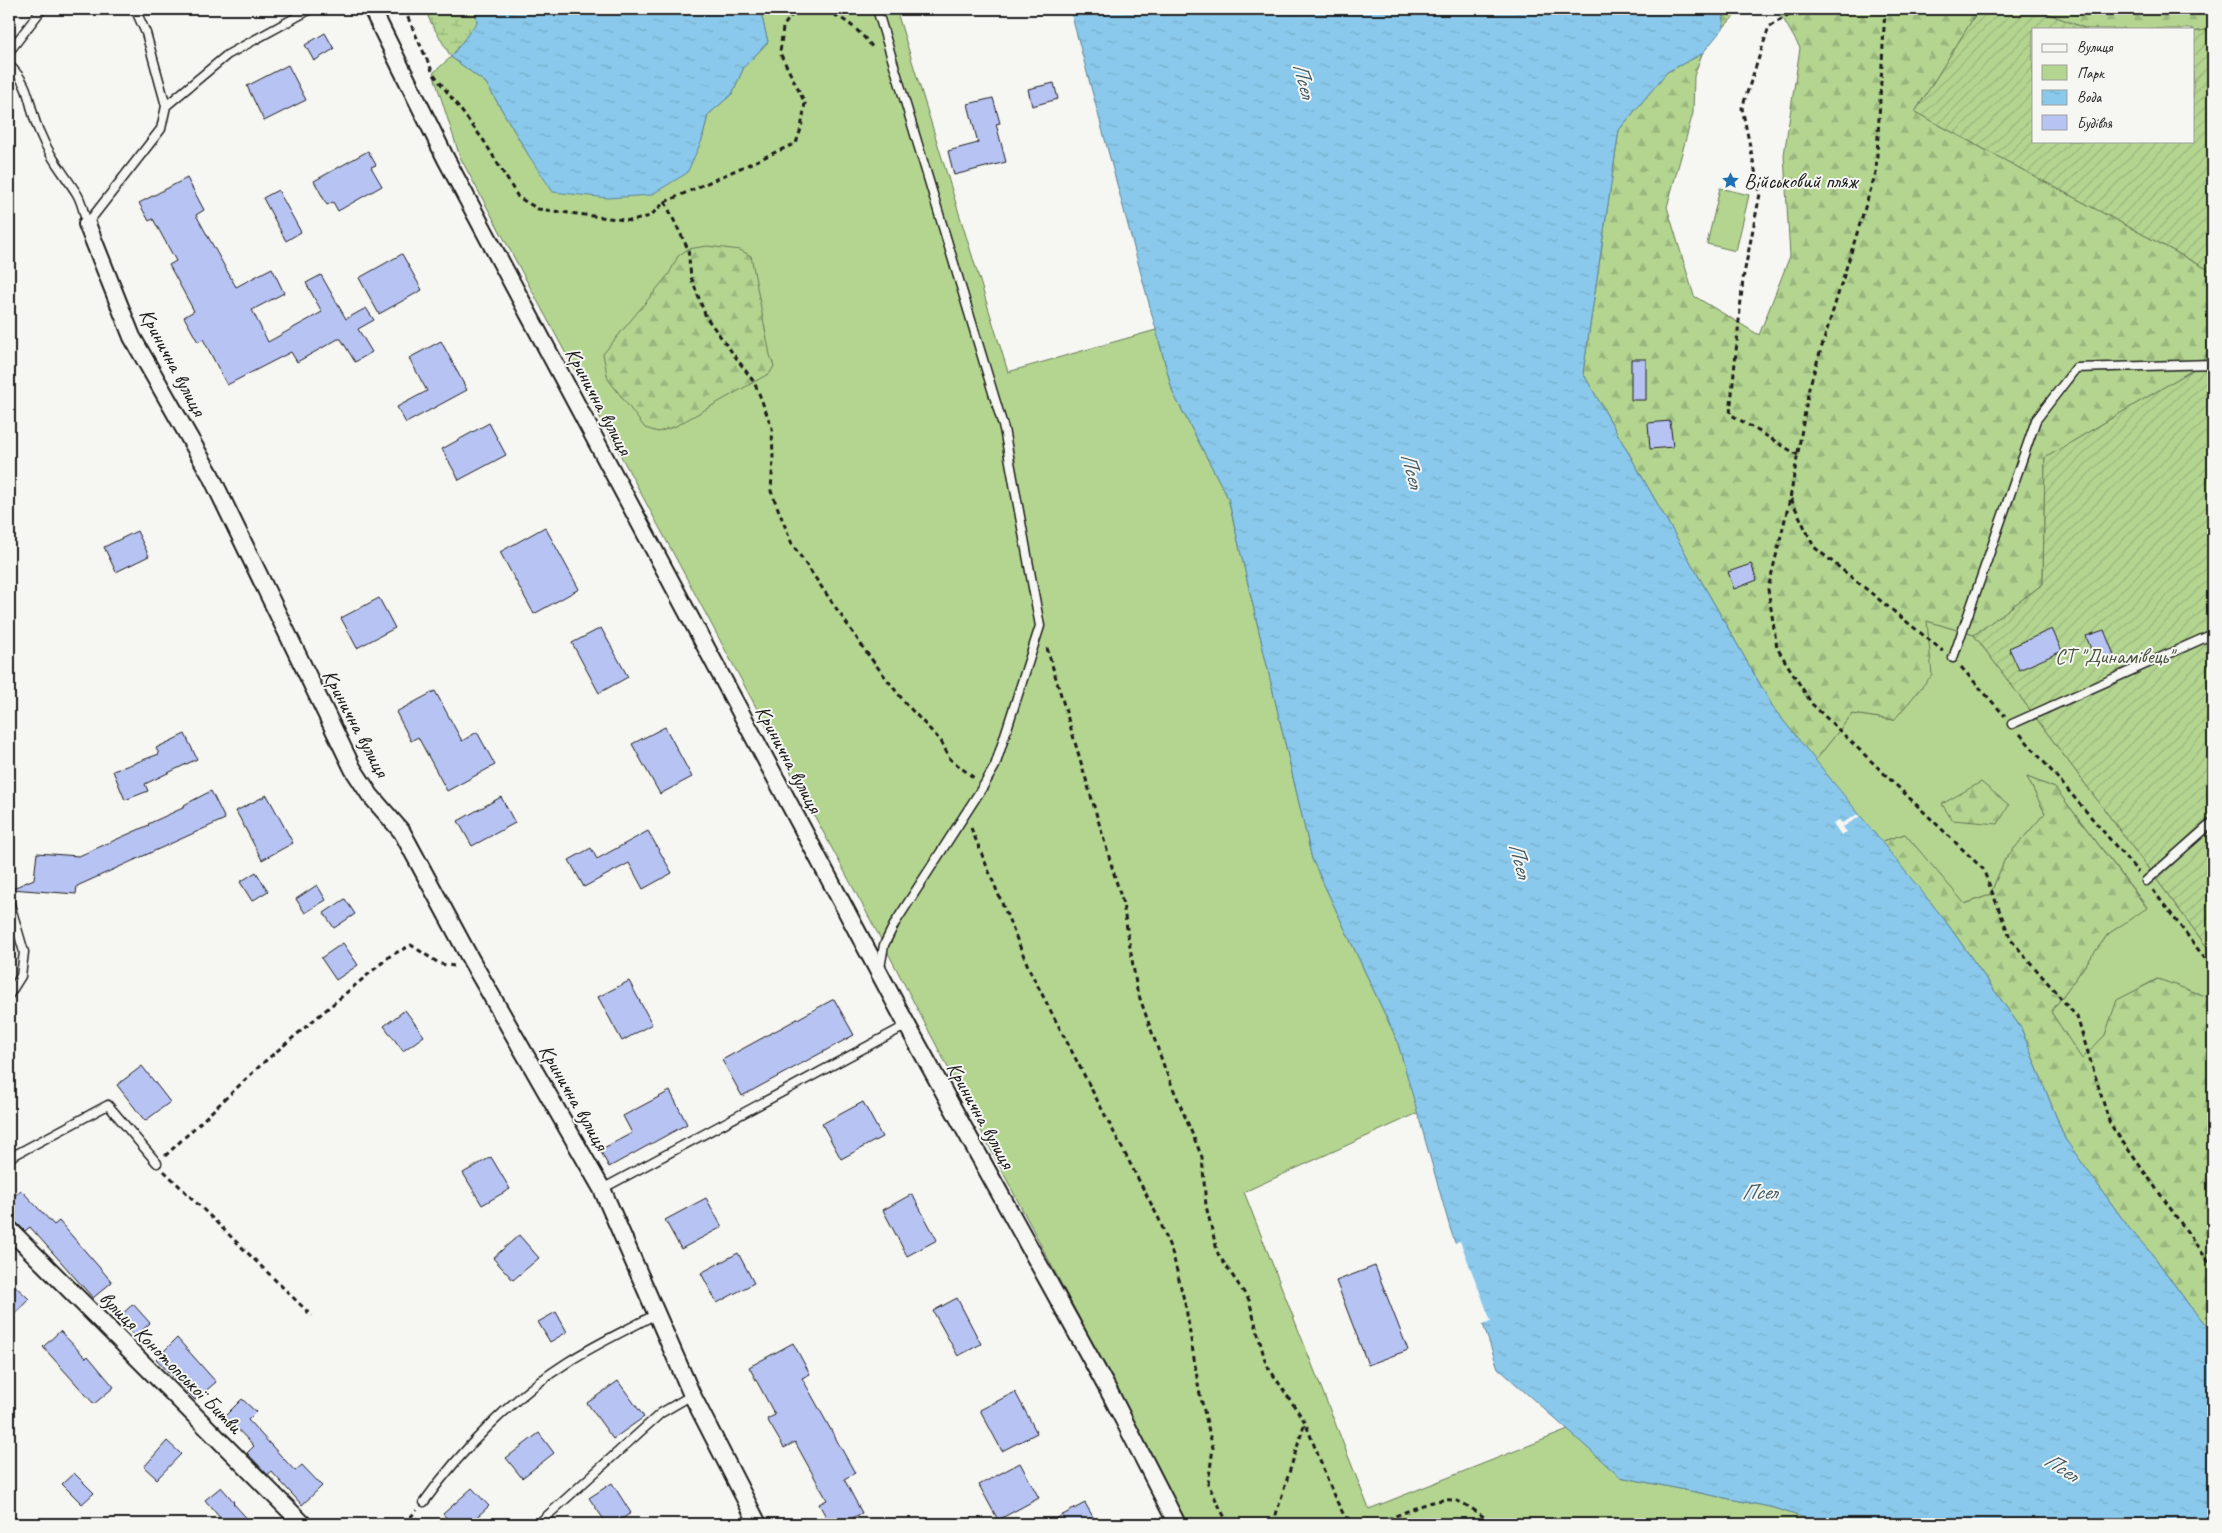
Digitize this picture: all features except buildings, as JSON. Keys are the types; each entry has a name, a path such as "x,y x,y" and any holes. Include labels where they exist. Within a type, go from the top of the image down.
{"street":[{"name":"Кринична вулиця","path":"372,9 446,159 907,1025 1112,1397 1177,1524"},
{"name":"Кринична вулиця","path":"87,224 132,337 210,474 353,769 370,795 402,832 471,960 602,1189 692,1395 758,1524"},
{"name":"вулиця Конотопської Битви","path":"9,1229 303,1524"}],"lane":[{"path":"9,52 42,9"},
{"path":"87,224 161,129 166,106 146,33 135,9"},
{"path":"166,106 227,55 311,9"},
{"path":"877,9 1004,429 1040,626 995,766 895,923 884,945 879,972"},
{"path":"9,65 19,75 31,98 38,130 56,166 78,196 87,224"},
{"path":"1953,658 2036,420 2076,368 2213,364"},
{"path":"2012,724 2213,634"},
{"path":"2146,881 2213,822"},
{"path":"9,901 24,952 21,976 9,995"},
{"path":"602,1189 907,1025"},
{"path":"9,1158 108,1105 157,1163"},
{"path":"424,1502 440,1479 506,1409 568,1362 656,1314"},
{"path":"538,1524 661,1413 692,1395"}],"path":[{"path":"404,9 434,73 484,141 518,197 538,209 632,220 650,216 665,202 796,142 802,129 805,103 780,53 783,27 795,10 801,9"},
{"path":"817,9 831,12 855,26 878,54"},
{"path":"1797,9 1768,27 1742,108 1760,194 1743,279 1730,414 1798,455"},
{"path":"1885,9 1876,172 1809,388 1790,499 1768,589 1777,648 1812,704 1983,869 2010,940 2077,1017 2110,1124 2213,1268"},
{"path":"665,202 688,249 691,277 706,317 754,382 772,428 771,491 792,544 869,656 906,704 941,741 950,759 984,785"},
{"path":"1040,626 1123,904 1137,990 1165,1069 1202,1157 1206,1206 1218,1254 1249,1300 1266,1364 1305,1422 1334,1496 1345,1516 1363,1524"},
{"path":"965,812 1030,971 1159,1219 1173,1254 1186,1308 1199,1390 1213,1448 1208,1484 1228,1524"},
{"path":"312,1316 157,1163 264,1062 390,956 411,945 440,964 455,966 471,960"},
{"path":"1273,1524 1305,1422"},
{"path":"1370,1524 1387,1521 1428,1504 1452,1500 1484,1517"},
{"path":"404,1524 424,1502"}],"green space":[{"path":"425,9 475,9 477,22 451,57 430,21"},
{"path":"760,9 896,9 1008,372 1156,330 1173,393 1228,498 1312,859 1397,1040 1418,1113 1244,1192 1369,1509 1568,1430 1620,1477 1775,1508 1822,1524 1187,1524 877,932 460,157 433,73 451,57 486,83 529,156 702,140 708,115 732,94 744,67 768,42"},
{"path":"1723,9 1741,9 1724,27"},
{"path":"1774,9 1979,9 1915,112 2213,272 2213,349 2191,371 2045,458 2043,584 1974,635 1927,621 1932,675 1894,720 1852,714 1815,761 1774,709 1583,373 1619,130 1667,72 1702,54 1694,76 1693,113 1667,207 1694,296 1759,335 1790,256 1784,155 1800,48 1784,20"},
{"path":"1979,9 2036,9 2084,28 2032,28 2032,142 2194,142 2194,32 2213,29 2213,272 1915,112"},
{"path":"2036,9 2213,9 2213,29 2194,32 2194,28 2084,28"},
{"path":"1720,188 1749,195 1736,251 1707,244"},
{"path":"707,246 740,250 751,256 770,355 774,366 770,373 676,426 658,432 645,428 608,379 603,354 669,274 678,256 688,249"},
{"name":"СТ \"Динамівець\"","path":"2213,349 2213,955 1974,635 2043,584 2045,458 2191,371"},
{"path":"1927,621 1974,635 2213,955 2213,1001 2211,998 2157,979 2118,1000 2105,1035 2082,1060 2051,1012 2108,934 2147,907 2055,788 2027,777 2045,813 2005,859 1990,895 1964,904 1905,834 1880,842 1815,761 1852,714 1894,720"},
{"path":"2027,777 2055,788 2147,908 2108,934 2051,1012 2082,1059 2105,1035 2117,1000 2158,979 2211,998 2213,1001 2213,1333 2189,1305 2156,1259 2129,1228 2065,1139 2021,1028 1944,919 1880,842 1905,834 1965,904 1990,895 2005,859 2045,813"},
{"path":"1981,782 2009,805 1998,824 1952,820 1942,804"}],"water":[{"path":"475,9 760,9 768,42 744,67 732,94 708,115 702,140 687,173 651,195 608,198 553,192 529,156 486,83 451,57 477,22"},
{"name":"Псел","path":"1070,9 1723,9 1724,27 1702,54 1667,72 1619,130 1583,373 1774,709 1944,919 2021,1028 2065,1139 2129,1228 2156,1259 2189,1305 2213,1333 2213,1524 1822,1524 1775,1508 1620,1477 1498,1368 1450,1228 1397,1040 1312,859 1228,498 1173,393"}],"pier":[{"path":"1858,814 1859,817 1843,827 1847,832 1841,835 1833,823 1839,820 1842,823"},
{"path":"1460,1241 1491,1321 1481,1325 1453,1244"}],"place":[{"name":"Військовий пляж","path":"1730,181"}]}
